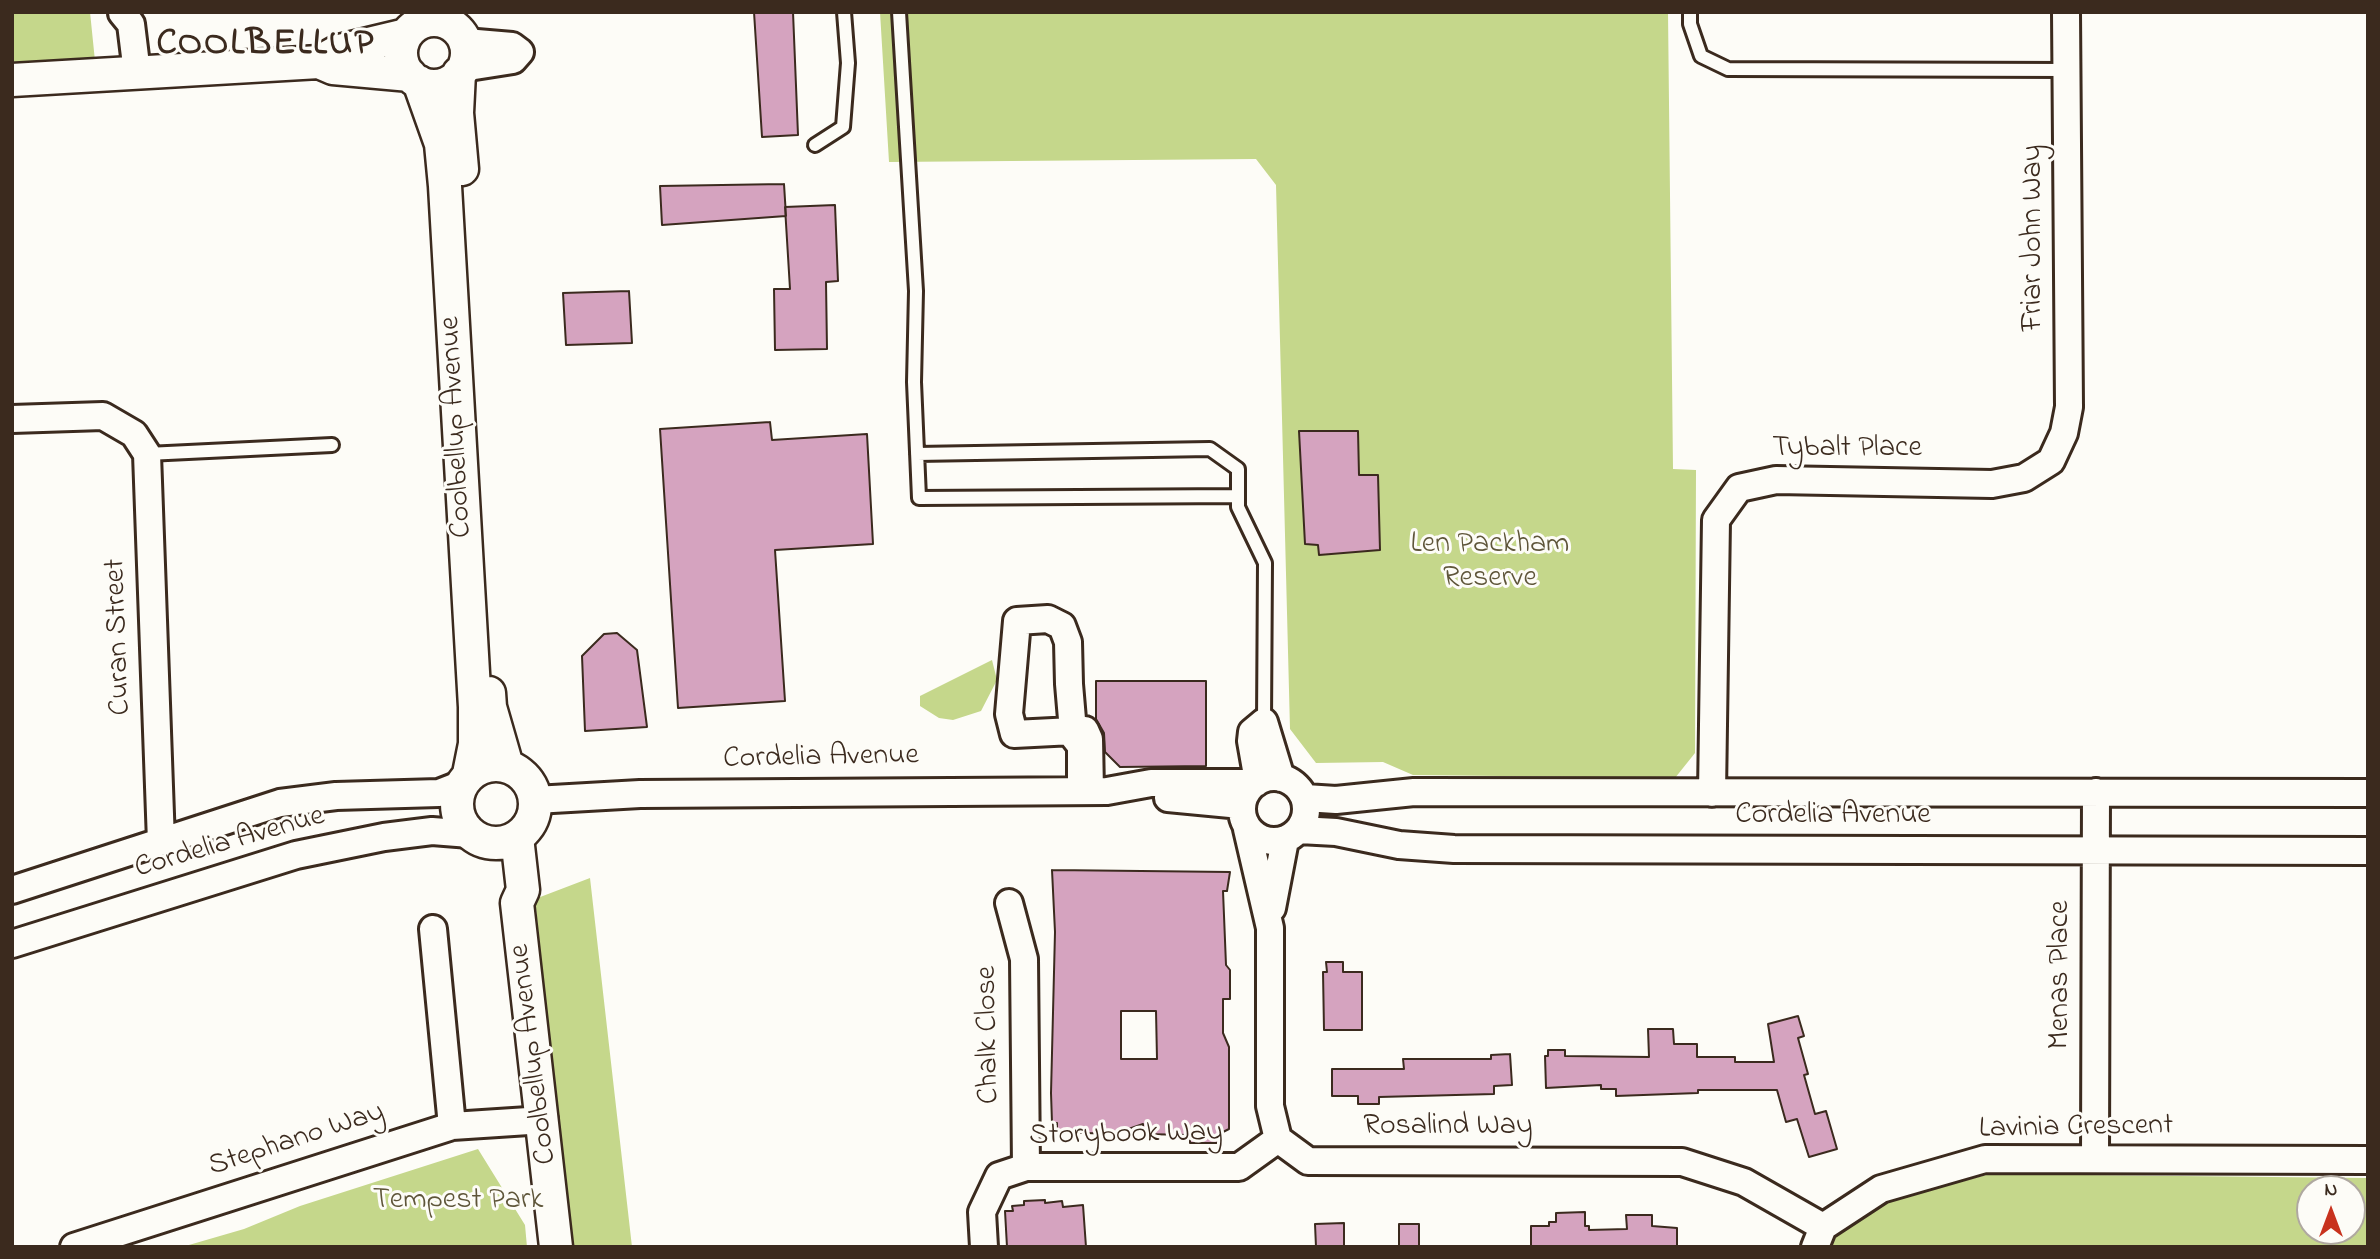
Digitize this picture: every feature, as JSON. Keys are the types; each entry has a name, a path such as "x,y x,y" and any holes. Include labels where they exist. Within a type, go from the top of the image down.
{"street":[{"path":"122,12 117,27 129,73"},
{"name":"Friar John Way","path":"2051,461 2064,433 2069,407 2066,12"},
{"path":"12,80 319,62 339,51 433,20 459,44 441,85 333,68 319,62"},
{"path":"413,25 401,56 414,79"},
{"name":"Coolbellup Avenue","path":"459,44 458,277 475,707 475,744 465,779"},
{"name":"Coolbellup Avenue","path":"414,79 441,144 458,277 490,707 507,766"},
{"path":"12,419 103,416 141,444"},
{"name":"Curan Street","path":"141,444 160,842"},
{"name":"Tybalt Place","path":"1712,793 1716,520 1740,488 1776,480 1992,484 2024,478 2051,461"},
{"path":"1264,722 1252,732 1251,741 1265,780"},
{"path":"1073,731 1081,746 1093,791"},
{"path":"494,764 507,766 526,779 535,800 531,821 493,838 458,816 456,805 465,779 494,764"},
{"name":"Cordelia Avenue","path":"12,890 279,803 336,796 439,793 465,779"},
{"path":"1265,780 1244,795 1244,817 1270,928 1270,1105 1278,1139"},
{"path":"1093,791 1151,783 1265,780 1293,783 1304,798 1306,815 1292,835 1270,928"},
{"path":"1093,791 1244,817 1265,841 1292,835"},
{"name":"Cordelia Avenue","path":"535,800 640,794 1093,791"},
{"name":"Cordelia Avenue","path":"1304,798 1336,800 1414,792 2368,793"},
{"name":"Menas Place","path":"2095,1158 2096,792"},
{"path":"2355,851 2368,830"},
{"name":"Cordelia Avenue","path":"12,944 296,855 432,831 493,838"},
{"name":"Cordelia Avenue","path":"1292,835 1336,832 1399,845 1454,849 2355,851"},
{"name":"Coolbellup Avenue","path":"493,838 523,890 517,903 544,1120 556,1247"},
{"name":"Chalk Close","path":"1009,903 1024,959 1026,1167"},
{"path":"433,929 452,1126"},
{"name":"Stephano Way","path":"75,1247 452,1126 544,1120"},
{"name":"Storybook Way","path":"984,1247 982,1212 999,1177 1026,1167 1239,1167 1278,1139"},
{"name":"Rosalind Way","path":"1278,1139 1308,1161 1682,1162 1744,1182 1819,1237"},
{"name":"Lavinia Crescent","path":"1819,1237 1881,1189 1986,1159 2368,1160"}],"lane":[{"path":"816,145 843,127 848,63 844,12"},
{"path":"899,12 916,291 914,382 919,498 1238,496"},
{"path":"1690,12 1690,24 1701,56 1728,69 2067,71"},
{"path":"141,444 332,445"},
{"path":"916,454 1210,449 1238,469 1238,507 1265,563 1264,722"}],"green space":[{"path":"12,12 90,12 95,61 12,63"},
{"name":"Len Packham Reserve","path":"880,12 1668,12 1673,469 1696,470 1695,753 1675,778 1413,775 1383,762 1316,763 1290,729 1276,185 1256,159 889,162"},
{"path":"992,660 997,680 981,711 953,720 939,718 920,706 920,696"},
{"path":"590,878 632,1247 570,1247 535,899"},
{"name":"Tempest Park","path":"478,1149 525,1225 527,1247 182,1247 244,1229 300,1206"},
{"path":"1990,1174 2296,1177 2296,1245 2366,1245 2368,1178 2368,1247 1826,1247 1832,1230 1889,1201"}],"building":[{"path":"754,12 793,12 798,135 762,137"},
{"path":"784,184 786,216 662,225 660,186"},
{"path":"835,205 838,281 826,282 827,349 775,350 774,289 790,289 785,207"},
{"path":"629,291 632,343 566,345 563,293"},
{"path":"770,422 772,440 867,434 873,544 775,550 785,701 678,708 660,429"},
{"path":"1299,431 1358,431 1359,475 1378,475 1380,550 1319,555 1318,545 1305,544"},
{"path":"617,633 637,650 647,727 585,731 582,656 604,634"},
{"path":"1096,681 1206,681 1206,766 1120,767 1105,752 1104,733 1096,719"},
{"path":"1052,870 1230,872 1227,891 1223,891 1226,965 1230,970 1230,999 1223,999 1223,1033 1229,1047 1229,1129 1223,1132 1217,1143 1190,1143 1190,1135 1143,1134 1143,1124 1114,1134 1057,1132 1057,1123 1052,1123 1051,1093 1055,932","holes":["1121,1011 1156,1011 1157,1059 1121,1059"]},
{"path":"1326,962 1343,962 1343,972 1362,972 1362,1030 1324,1030 1323,972 1327,972"},
{"path":"1798,1016 1804,1036 1798,1038 1808,1074 1804,1075 1815,1114 1826,1111 1837,1149 1809,1157 1797,1119 1786,1122 1777,1090 1698,1090 1698,1093 1616,1096 1616,1089 1601,1089 1601,1085 1546,1088 1545,1056 1548,1056 1548,1050 1565,1050 1565,1056 1649,1057 1648,1029 1673,1029 1674,1044 1697,1044 1697,1057 1735,1057 1735,1062 1774,1062 1768,1024"},
{"path":"1510,1054 1512,1085 1494,1086 1494,1094 1379,1097 1379,1104 1358,1104 1358,1096 1332,1096 1332,1069 1404,1069 1403,1059 1491,1059 1491,1055"},
{"path":"1045,1200 1045,1203 1062,1201 1063,1207 1083,1205 1086,1247 1007,1247 1005,1211 1013,1211 1012,1206 1024,1205 1024,1201"},
{"path":"1585,1212 1585,1226 1589,1226 1589,1230 1627,1229 1626,1215 1652,1215 1652,1226 1677,1228 1677,1247 1531,1247 1531,1226 1549,1226 1549,1222 1556,1222 1556,1213"},
{"path":"1344,1223 1344,1247 1316,1247 1315,1224"},
{"path":"1399,1224 1419,1224 1419,1247 1399,1247"}],"district":[{"name":"COOLBELLUP","path":"266,47"}]}
